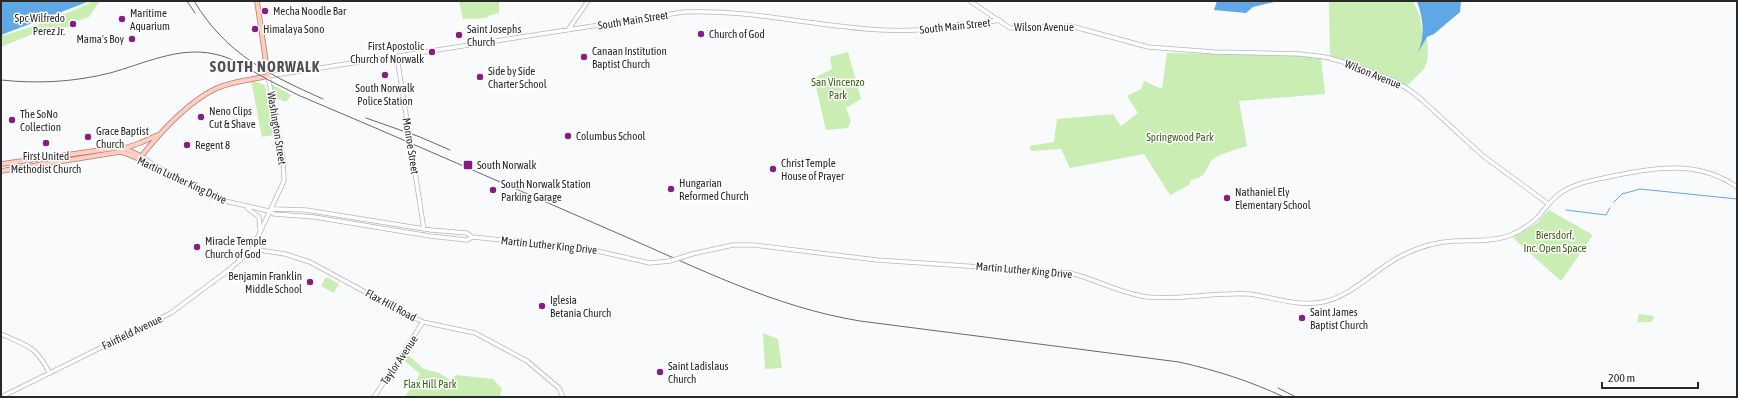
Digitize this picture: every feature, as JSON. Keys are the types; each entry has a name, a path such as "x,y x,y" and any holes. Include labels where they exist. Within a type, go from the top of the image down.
{"main road":[{"name":"Washington Street","path":"252,249 284,181 284,168 257,1"},
{"path":"568,30 588,1"},
{"path":"970,1 1000,20"},
{"name":"South Main Street","path":"268,76 664,14 695,12 882,30 932,29 1000,20"},
{"name":"Wilson Avenue","path":"1000,20 1008,27 1018,28 1071,26 1148,47 1214,52 1306,55 1326,57 1351,64 1394,81 1412,92 1482,155 1547,204"},
{"name":"Monroe Street","path":"397,57 425,235"},
{"path":"123,148 140,158 161,134 204,95 216,88 268,76"},
{"path":"1,164 123,148 140,144 161,134"},
{"name":"Martin Luther King Drive","path":"1,171 119,152 140,158 149,165 152,164 198,189 225,201 269,211 274,214 314,217 425,235 467,240 472,237"},
{"path":"1547,204 1562,192 1582,182 1660,167 1680,168 1707,173 1720,177 1737,188"},
{"name":"Martin Luther King Drive","path":"269,211 274,209 306,210 424,229 467,234 472,237 584,248 650,263 670,261 692,254 733,245 754,246 877,260 1064,273 1084,276 1121,290 1148,297 1241,294 1302,303 1315,303 1336,298 1388,263 1418,249 1447,242 1499,238 1517,232 1539,216 1547,204"},
{"path":"245,206 259,217 260,231"},
{"name":"Flax Hill Road","path":"252,249 285,254 310,262 423,322 475,333 527,361 559,388 563,397"},
{"name":"Fairfield Avenue","path":"1,397 171,313 230,269 252,249"},
{"name":"Taylor Avenue","path":"374,397 421,328 423,322"},
{"path":"1,334 32,348 40,356 49,372"}],"green space":[{"path":"93,1 100,1 89,17 77,21 75,26 37,32 1,47 1,36 48,21"},
{"path":"459,1 499,1 499,13 488,16 487,18 463,19"},
{"path":"1413,1 1420,16 1422,31 1427,37 1428,51 1424,69 1405,88 1387,77 1330,59 1329,2"},
{"name":"San Vincenzo Park","path":"848,52 861,99 846,108 851,121 848,128 826,130 814,78 832,69 830,57"},
{"name":"Springwood Park","path":"1167,53 1297,55 1321,57 1325,94 1239,101 1247,146 1216,157 1201,177 1191,180 1189,185 1170,195 1144,154 1070,168 1061,149 1031,151 1029,146 1054,142 1057,119 1113,114 1121,126 1138,113 1127,96 1141,89 1144,81 1162,89"},
{"path":"251,80 265,85 274,135 262,137"},
{"path":"271,84 291,95 286,102 275,98"},
{"name":"Biersdorf, Inc. Open Space","path":"1549,210 1593,235 1561,281 1513,238 1536,224"},
{"path":"326,277 339,284 334,293 321,286"},
{"path":"1639,314 1654,316 1652,322 1637,322"},
{"path":"763,333 778,339 782,368 765,369"},
{"name":"Flax Hill Park","path":"405,352 424,369 439,373 450,380 456,375 493,379 502,389 500,395 502,397 405,397 420,374 401,358"}],"water":[{"path":"1,1 90,1 1,35"},
{"path":"1217,1 1278,1 1253,7 1246,13 1214,10"},
{"path":"1417,1 1461,1 1460,12 1434,34 1427,37 1417,54 1422,41 1423,28"}],"waterway":[{"path":"1614,202 1622,194 1640,189 1737,199"},
{"path":"1566,210 1606,215 1610,208"}],"railway":[{"path":"187,1 195,13"},
{"path":"194,1 220,35 250,61 285,81 323,99"},
{"path":"1,80 29,82 69,80 110,73 174,54 201,52 220,55 237,62 298,95 706,272 766,296 797,306 828,315 860,321 1179,362 1232,376 1284,397"},
{"path":"366,118 420,137 450,150"},
{"path":"1278,388 1296,397"}],"place":[{"name":"Mecha Noodle Bar","path":"265,11"},
{"name":"Maritime Aquarium","path":"122,19"},
{"name":"Spc Wilfredo Perez Jr.","path":"73,24"},
{"name":"Himalaya Sono","path":"255,29"},
{"name":"Church of God","path":"701,34"},
{"name":"Saint Josephs Church","path":"459,35"},
{"name":"Mama's Boy","path":"132,39"},
{"name":"First Apostolic Church of Norwalk","path":"432,52"},
{"name":"Canaan Institution Baptist Church","path":"584,57"},
{"name":"South Norwalk Police Station","path":"385,75"},
{"name":"Side by Side Charter School","path":"480,77"},
{"name":"Neno Clips Cut & Shave","path":"201,117"},
{"name":"The SoNo Collection","path":"12,120"},
{"name":"Columbus School","path":"568,136"},
{"name":"Grace Baptist Church","path":"88,137"},
{"name":"First United Methodist Church","path":"46,143"},
{"name":"Regent 8","path":"187,145"},
{"name":"South Norwalk","path":"468,165"},
{"name":"Christ Temple House of Prayer","path":"773,169"},
{"name":"Hungarian Reformed Church","path":"671,189"},
{"name":"South Norwalk Station Parking Garage","path":"493,190"},
{"name":"Nathaniel Ely Elementary School","path":"1227,198"},
{"name":"Miracle Temple Church of God","path":"197,247"},
{"name":"Benjamin Franklin Middle School","path":"310,282"},
{"name":"Iglesia Betania Church","path":"542,306"},
{"name":"Saint James Baptist Church","path":"1302,318"},
{"name":"Saint Ladislaus Church","path":"660,372"}],"district":[{"name":"SOUTH NORWALK","path":"265,66"}]}
